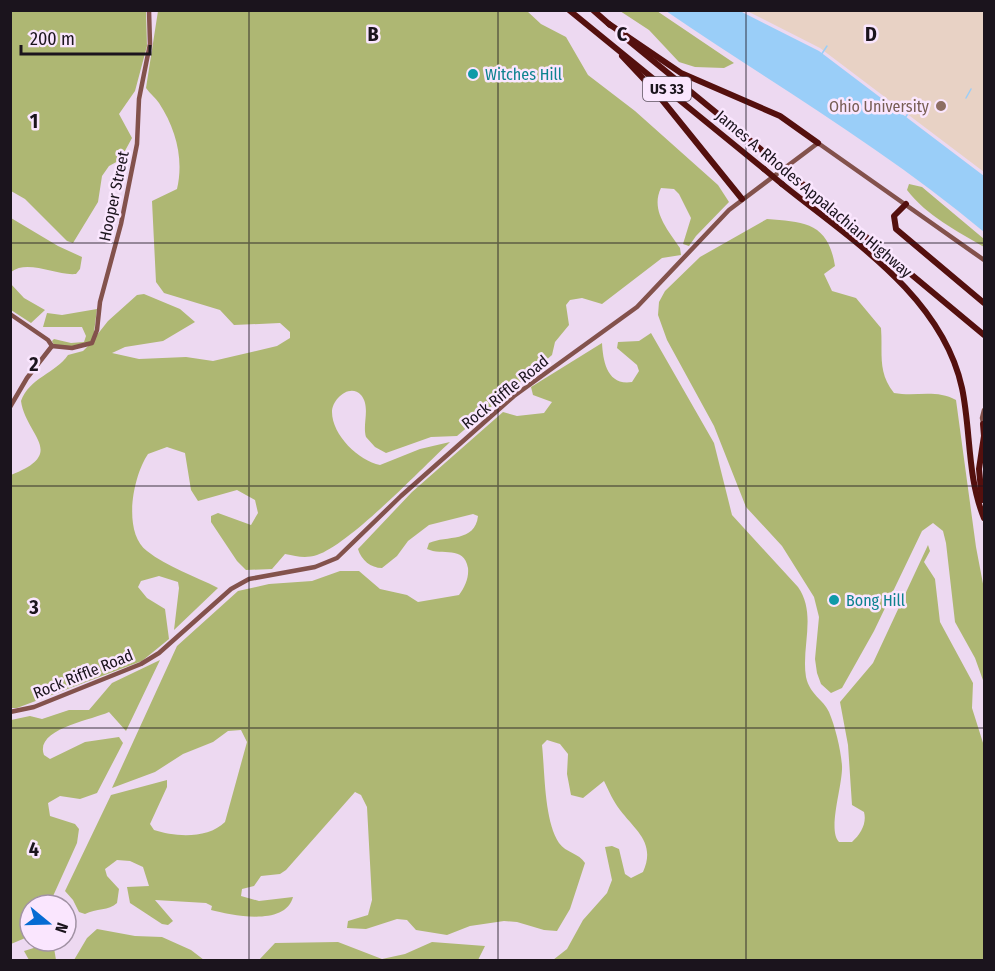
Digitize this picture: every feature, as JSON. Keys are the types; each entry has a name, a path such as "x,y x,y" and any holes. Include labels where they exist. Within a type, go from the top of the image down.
{"highway":[{"name":"James A. Rhodes Appalachian Highway","path":"569,10 889,272 911,294 939,334 962,386 972,472 984,518"},
{"name":"James A. Rhodes Appalachian Highway","path":"593,10 984,335"},
{"path":"609,24 681,73 780,116 818,143"},
{"path":"613,47 654,90 742,200"},
{"path":"906,204 894,216 896,229 984,303"},
{"path":"984,425 979,474 984,513"}],"street":[{"name":"Hooper Street","path":"52,346 72,348 92,343 97,330 100,302 121,224 137,144 139,99 150,44 149,10"},
{"path":"818,143 984,260"},
{"name":"Rock Riffle Road","path":"10,712 34,707 141,664 159,653 231,589 249,579 315,567 337,558 401,496 514,396 637,307 712,226 742,200 818,143"},
{"path":"10,314 48,340 52,346 27,378 10,407"},
{"path":"984,410 984,425"}],"shaded area":[{"name":"Ohio University","path":"747,11 984,11 984,172 820,48"}],"green space":[{"path":"10,11 146,11 147,46 135,91 119,114 132,138 120,160 109,166 102,176 98,202 73,243 67,241 25,199 11,191"},
{"path":"158,11 527,11 541,24 566,37 588,75 635,111 718,185 729,202 689,246 683,244 691,218 674,189 661,188 658,196 659,212 680,248 681,255 662,258 602,304 582,298 570,300 566,305 569,325 555,342 552,355 457,436 431,437 386,453 375,447 366,437 366,410 361,395 352,391 342,394 333,407 333,421 348,446 372,463 380,465 420,449 450,442 366,522 331,548 317,555 304,557 285,554 272,569 246,570 237,561 211,522 211,516 218,513 251,525 258,513 255,500 237,490 198,501 191,490 185,453 167,447 148,454 138,476 132,504 134,531 139,542 163,562 218,588 174,630 178,582 159,576 141,581 138,587 147,598 165,609 169,639 142,661 17,708 11,708 11,475 28,467 37,459 41,451 21,401 36,381 57,367 68,355 83,351 90,344 68,347 54,345 52,341 54,339 71,343 84,342 86,336 82,327 43,327 47,313 62,315 97,309 93,340 108,321 137,295 144,294 180,309 195,322 163,341 125,347 112,353 139,359 186,357 213,361 277,346 290,338 290,332 280,323 234,325 220,310 164,293 156,282 152,201 177,189 180,167 177,144 170,123 159,103 146,88"},
{"path":"620,11 657,11 734,63 724,68 695,67 679,62 649,30"},
{"path":"909,184 922,187 984,239 984,247 924,208 907,190"},
{"path":"11,218 58,246 82,257 80,269 76,274 34,267 18,268 11,272"},
{"path":"767,219 792,221 812,227 827,241 835,266 824,274 832,291 856,298 881,328 883,370 894,393 933,394 956,400 984,589 984,683 975,658 955,622 946,543 943,531 933,523 922,531 874,631 842,688 831,693 821,684 815,659 819,617 814,597 782,546 746,507 714,426 667,340 658,315 659,302 665,291 700,257"},
{"path":"10,283 24,298 45,310 31,323 11,310"},
{"path":"651,333 714,443 732,515 798,587 804,597 808,619 806,677 813,693 829,712 842,766 835,818 836,836 839,842 852,842 861,832 865,820 864,812 852,805 848,745 840,702 873,663 928,545 930,551 924,562 935,579 940,622 973,683 972,708 984,746 984,960 553,960 567,949 583,920 607,893 612,880 605,847 612,846 619,849 625,874 631,878 643,872 647,853 646,845 638,831 618,807 604,781 583,798 571,795 567,774 568,754 560,744 547,740 542,745 550,822 559,843 585,863 570,909 557,931 504,921 470,926 447,935 416,930 407,920 397,919 366,929 347,928 348,921 368,915 372,900 367,807 361,795 355,792 286,870 280,874 261,876 254,886 242,889 241,896 259,901 293,897 288,906 280,912 269,916 244,916 211,910 212,906 206,903 155,900 173,921 168,925 162,924 130,903 127,887 149,886 143,867 130,861 117,860 105,869 107,876 119,889 117,903 85,914 79,912 78,893 65,891 111,795 167,780 167,787 150,824 154,830 181,835 201,834 218,828 225,822 247,742 241,730 228,731 213,742 183,754 155,772 112,788 177,646 238,591 269,584 312,581 340,571 359,571 380,589 407,595 418,602 459,595 467,579 466,561 462,556 452,552 427,549 429,543 466,534 476,525 478,516 473,514 429,525 408,541 397,556 382,568 367,563 361,557 358,549 412,492 503,412 517,416 544,413 552,402 533,395 531,387 602,343 608,371 617,380 632,382 639,371 637,365 617,348 618,342 639,341"},
{"path":"160,660 126,731 109,712 56,732 43,746 44,755 50,759 85,742 119,737 123,743 97,793 80,799 60,796 48,803 50,816 75,824 79,829 77,843 54,893 18,893 18,941 11,944 11,720 30,716 42,719 69,710 89,710 112,683"},
{"path":"97,929 135,936 162,937 191,950 204,960 74,960 87,938"},
{"path":"338,942 382,959 405,954 432,942 485,946 478,960 259,960 275,943"},
{"path":"25,953 55,953 56,960 29,960"}],"water":[{"path":"666,11 740,11 819,51 984,176 984,232 868,145"}],"waterway":[{"path":"821,55 827,46"},
{"path":"966,98 971,89"},
{"path":"905,118 911,109"}],"place":[{"name":"Witches Hill","path":"473,74"},
{"name":"Ohio University","path":"941,106"},
{"name":"Bong Hill","path":"834,600"}]}
